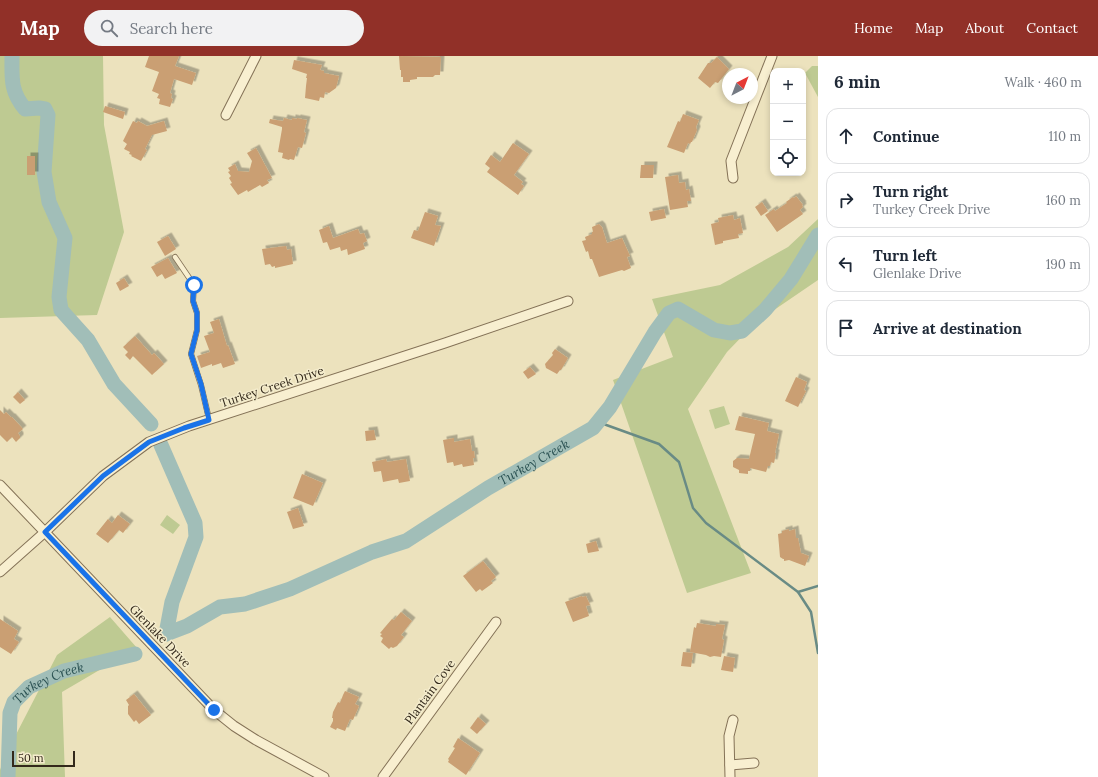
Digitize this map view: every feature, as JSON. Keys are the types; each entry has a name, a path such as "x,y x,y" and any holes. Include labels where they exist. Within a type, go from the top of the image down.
{"street":[{"path":"226,115 256,56"},
{"path":"733,178 731,161 772,56"},
{"name":"Turkey Creek Drive","path":"0,572 45,532 103,476 149,442 184,428 568,302"},
{"name":"Glenlake Drive","path":"0,485 214,710 234,726 256,740 324,777"},
{"name":"Plantain Cove","path":"383,777 496,622"},
{"path":"730,777 729,736 733,720"},
{"path":"730,764 754,763"}],"lane":[{"path":"175,257 194,285 193,301 197,313 197,330 191,354 201,384 209,420"}],"green space":[{"path":"0,56 103,56 104,125 124,232 97,315 0,318"},
{"path":"812,66 818,66 818,97 806,75 806,72"},
{"path":"818,219 818,280 755,323 727,352 688,409 751,573 687,593 613,380 673,357 652,299 720,285 788,247"},
{"path":"724,406 730,424 715,429 709,410"},
{"path":"167,515 180,525 173,534 160,525"},
{"path":"110,617 137,648 62,692 65,777 0,777 0,770 7,752 57,655"}],"building":[{"path":"149,56 179,56 175,66 196,73 192,85 174,79 170,93 172,94 171,98 173,99 170,107 159,104 160,99 157,98 159,94 152,91 159,72 145,67"},
{"path":"399,56 441,57 440,75 435,75 433,77 417,77 417,79 410,80 410,82 403,82 403,77 401,77"},
{"path":"717,57 728,68 722,68 722,78 718,83 715,82 710,88 698,78 708,63 711,63"},
{"path":"294,60 322,65 320,70 324,71 324,73 339,76 336,88 329,93 325,92 324,98 320,97 319,101 305,98 307,74 292,69"},
{"path":"105,106 125,112 123,119 103,112"},
{"path":"683,114 699,120 692,142 690,144 688,143 684,153 667,147 678,121 680,122"},
{"path":"284,118 292,120 292,118 297,118 307,120 304,132 306,133 302,148 298,147 294,160 282,158 283,153 278,152 282,127 269,123 270,119 283,121"},
{"path":"133,121 137,123 138,121 147,126 164,121 167,131 152,135 145,149 147,150 141,161 131,156 132,155 129,154 130,152 124,149 127,144 123,141"},
{"path":"513,143 529,154 514,175 523,182 521,184 524,186 518,195 487,172 490,168 485,164 491,155 500,162"},
{"path":"256,148 272,178 267,180 269,183 262,187 260,185 248,192 247,190 238,195 230,184 232,183 229,178 231,176 228,172 230,171 228,168 235,164 238,171 249,172 252,161 247,153"},
{"path":"27,156 35,156 35,175 27,175"},
{"path":"641,165 654,165 653,178 640,178"},
{"path":"678,175 679,183 685,182 686,190 689,189 691,201 687,201 688,207 670,210 665,177"},
{"path":"796,196 803,205 800,210 803,214 777,232 765,215 774,209 775,211"},
{"path":"762,202 768,211 761,216 755,207"},
{"path":"664,209 666,218 651,221 649,212"},
{"path":"425,212 438,216 435,225 441,226 434,246 411,238 414,230 418,231"},
{"path":"733,215 734,220 740,218 743,233 738,234 739,238 723,241 723,243 715,245 711,224 719,222 718,218"},
{"path":"599,224 602,227 607,243 622,238 630,256 627,257 631,268 599,277 592,259 590,259 588,251 586,252 582,241 586,240 585,237 592,234 592,227"},
{"path":"329,226 333,238 358,229 360,234 364,233 367,241 363,243 365,249 348,255 347,249 341,251 340,247 330,250 327,242 323,243 319,230"},
{"path":"168,236 176,249 165,256 157,242"},
{"path":"286,246 287,250 291,249 293,264 275,268 275,266 272,267 270,264 265,265 262,249"},
{"path":"168,258 177,273 165,279 162,274 157,277 151,267"},
{"path":"124,278 129,286 120,291 116,283"},
{"path":"219,319 227,346 228,345 235,364 223,368 221,363 212,366 212,364 201,368 197,356 210,352 204,336 214,333 210,322"},
{"path":"135,336 152,355 154,353 164,364 152,375 133,356 130,360 125,355 128,352 123,347"},
{"path":"555,349 568,358 557,374 546,368 545,364 553,355 552,353"},
{"path":"530,367 536,374 528,379 523,372"},
{"path":"796,377 807,382 804,390 806,391 798,407 785,401"},
{"path":"18,392 25,400 20,404 13,397"},
{"path":"0,410 4,414 6,412 23,429 18,433 20,438 16,442 12,437 7,442 0,435"},
{"path":"739,416 769,423 767,431 779,434 774,463 771,462 766,472 750,468 748,474 739,473 739,470 733,467 733,461 737,458 749,459 755,434 735,430"},
{"path":"374,430 376,440 366,441 365,431"},
{"path":"454,438 454,442 470,439 472,451 474,451 474,465 463,467 462,464 454,466 453,462 447,463 443,440"},
{"path":"386,459 387,462 406,459 410,481 399,483 398,479 383,482 381,471 374,472 372,462"},
{"path":"302,474 323,483 313,506 293,498"},
{"path":"298,508 304,526 293,529 287,512"},
{"path":"118,515 130,524 123,533 119,530 108,543 96,534 108,519 112,523"},
{"path":"789,529 789,531 795,529 796,538 798,538 801,553 809,556 805,566 789,560 784,561 784,559 780,557 778,534"},
{"path":"596,541 599,551 588,553 586,544"},
{"path":"483,561 496,577 491,581 493,583 482,591 480,589 476,592 463,576"},
{"path":"586,596 590,605 586,606 589,616 573,622 565,602"},
{"path":"401,612 412,621 401,635 404,637 397,646 389,649 381,642 383,638 380,636 382,634 380,633 392,619 394,620"},
{"path":"0,619 18,631 14,639 19,642 11,654 0,647"},
{"path":"697,623 716,626 716,624 725,625 722,639 724,640 721,657 710,657 690,652 694,627 696,628"},
{"path":"683,652 693,653 691,667 681,666"},
{"path":"724,656 735,658 733,672 721,670"},
{"path":"345,691 359,697 355,704 359,706 353,720 350,719 345,731 337,728 336,730 330,727 333,721 333,712 338,702 340,703"},
{"path":"134,694 151,715 139,724 136,720 134,722 128,714 129,705 126,700"},
{"path":"478,717 486,724 477,734 470,728"},
{"path":"458,738 480,753 466,775 448,762"}],"waterway":[{"path":"12,56 14,90 20,102 25,109 45,109 48,115 44,172 49,202 65,238 59,297 61,310 88,340 114,384 151,424"},
{"name":"Turkey Creek","path":"166,634 187,626 220,607 245,604 290,589 372,552 406,541 488,488 593,428 610,407 655,332 669,313 678,309 714,330 730,333 742,331 765,310 791,279 818,235"},
{"path":"598,422 659,444 679,462 693,508 706,523 798,592 811,612 818,653"},
{"path":"161,445 195,523 196,537 172,602 166,634"},
{"path":"798,592 818,586"},
{"name":"Turkey Creek","path":"8,777 10,713 14,702 29,687 64,671 135,654"}],"route":[{"path":"194,285 193,301 197,313 197,330 191,354 201,384 209,420 149,442 103,476 45,532 214,710"}]}
